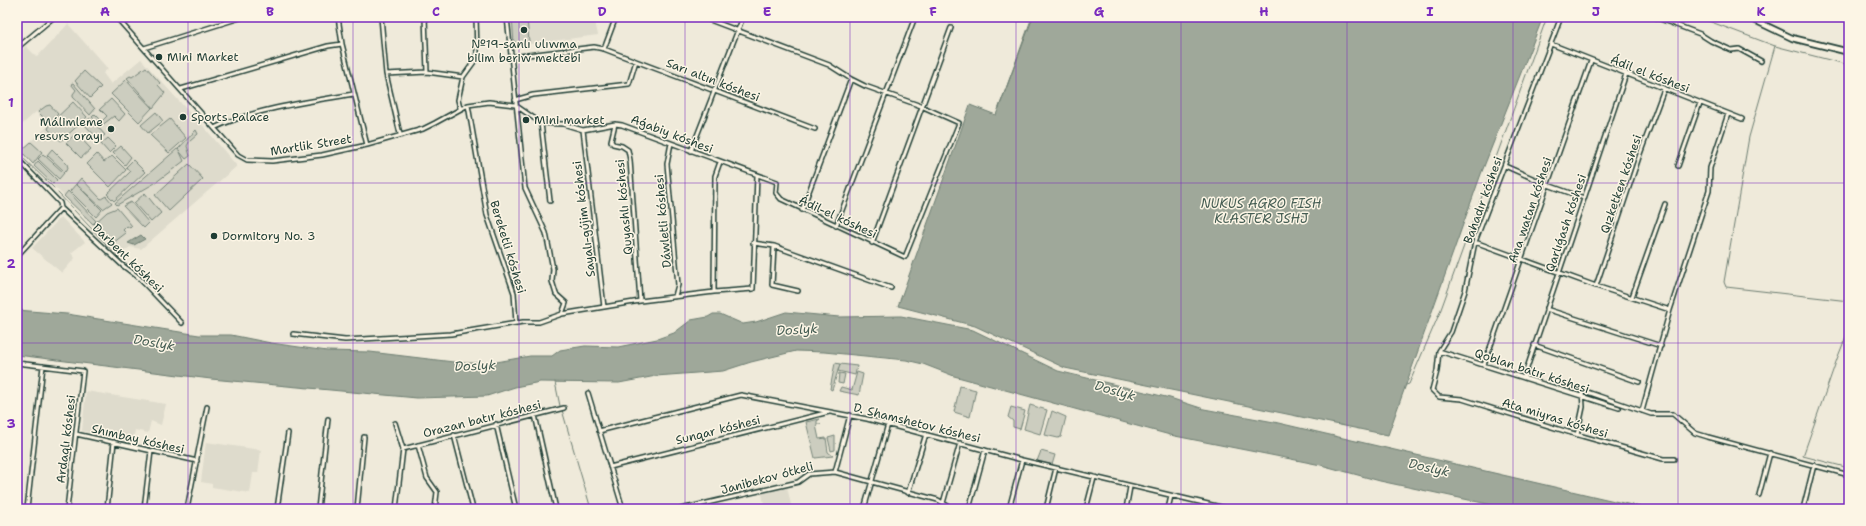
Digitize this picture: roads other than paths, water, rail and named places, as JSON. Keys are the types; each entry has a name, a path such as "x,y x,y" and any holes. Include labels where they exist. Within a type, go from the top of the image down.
{"main road":[{"path":"1748,17 1792,38 1849,52"}],"street":[{"path":"17,48 54,17"},
{"name":"Martlik Street","path":"116,17 238,155 246,160 272,161 309,157 367,145 435,124 460,108 468,105 489,102 515,105"},
{"path":"144,48 243,17"},
{"path":"338,17 342,44 367,145"},
{"path":"381,17 386,74 400,134"},
{"path":"425,17 427,72"},
{"path":"460,108 458,100 462,77 476,59 476,17"},
{"path":"507,17 515,105 525,188 546,233 553,269 552,281 556,294 566,303 562,314"},
{"path":"604,49 616,17"},
{"path":"702,17 829,65 850,79 886,94 921,106"},
{"path":"691,151 743,17"},
{"path":"836,226 915,17"},
{"name":"Bahadır kóshesi","path":"1432,390 1437,371 1439,351 1451,332 1460,308 1475,242 1561,17"},
{"path":"1655,17 1700,34 1731,50 1739,50 1761,61"},
{"path":"872,243 921,106 951,28"},
{"path":"181,89 251,70 328,46 342,44"},
{"name":"Ádil el kóshesi","path":"1551,44 1591,61 1742,119"},
{"name":"Sarı altın kóshesi","path":"511,57 594,47 604,49 815,129"},
{"path":"515,100 533,95 629,84 636,60"},
{"name":"Ana watan kóshesi","path":"1484,365 1591,61"},
{"path":"386,74 427,72 462,77"},
{"name":"Qarlıǵash kóshesi","path":"1524,377 1626,74"},
{"path":"802,210 850,79"},
{"name":"Qızketken kóshesi","path":"1596,286 1640,154 1664,89"},
{"path":"214,128 230,120 309,101 354,94"},
{"path":"1678,166 1700,103"},
{"name":"Bereketli kóshesi","path":"468,105 487,215 514,293 516,323"},
{"path":"515,105 541,123 550,201"},
{"name":"Ádil-el kóshesi","path":"777,182 776,193 781,199 872,243 905,257 959,123 921,106"},
{"path":"1642,411 1670,310 1709,191 1710,168 1728,114"},
{"name":"Aǵabiy kóshesi","path":"541,123 564,124 583,130 615,124 622,125 777,182"},
{"name":"Quyashlı kóshesi","path":"615,124 611,141 613,144 622,146 628,150 629,155 640,301"},
{"name":"Sayalı-gújim kóshesi","path":"583,130 604,307"},
{"name":"Dáwletli kóshesi","path":"671,143 668,164 678,286 675,296"},
{"name":"Darbent kóshesi","path":"17,158 60,203 61,208 122,265 138,277 182,323"},
{"path":"714,292 715,176 720,162"},
{"path":"1505,166 1548,185 1584,198"},
{"path":"293,334 345,340 414,337 474,332 516,323 539,322 562,314 640,301 675,296 753,289 757,175"},
{"path":"1632,297 1665,204"},
{"path":"17,256 61,208"},
{"path":"1475,242 1596,286 1670,310"},
{"path":"754,243 774,246 891,288"},
{"path":"774,246 772,285 798,291"},
{"path":"1546,309 1661,346"},
{"path":"1534,345 1639,382"},
{"name":"Qoblan batır kóshesi","path":"1439,351 1620,408"},
{"path":"17,363 43,366 27,509"},
{"name":"Ardaqlı kóshesi","path":"43,366 83,371 67,509"},
{"name":"Qoblan batır kóshesi","path":"1564,384 1651,414 1673,414 1695,433 1770,453"},
{"name":"Ata miyras kóshesi","path":"1432,390 1439,397 1462,399 1577,435 1663,459 1674,460"},
{"path":"1577,435 1583,407 1582,390"},
{"path":"588,393 623,509"},
{"name":"D. Shamshetov kóshesi","path":"599,431 741,395 888,424 1130,487 1229,509"},
{"path":"188,509 207,406"},
{"name":"Orazan batır kóshesi","path":"403,449 496,424 564,408"},
{"name":"Sunqar kóshesi","path":"610,466 831,412"},
{"path":"535,415 556,509"},
{"path":"850,416 835,472 938,500 953,509"},
{"path":"318,509 328,419"},
{"path":"395,423 403,449 396,509"},
{"path":"496,424 516,509"},
{"path":"864,509 870,482 888,424"},
{"path":"277,509 288,433"},
{"name":"Shımbay kóshesi","path":"76,434 197,461"},
{"path":"908,493 926,434"},
{"path":"454,435 473,509"},
{"path":"357,509 364,437"},
{"path":"107,509 114,442"},
{"path":"943,503 960,443"},
{"path":"418,445 427,478 437,492 435,509"},
{"path":"969,509 985,450"},
{"path":"144,509 151,451"},
{"path":"1759,495 1770,453 1814,464 1849,475"},
{"path":"1009,509 1022,460"},
{"path":"1803,509 1814,464"},
{"path":"1046,509 1056,468"},
{"name":"Janibekov ótkeli","path":"681,509 798,482 809,474 835,472"},
{"path":"1086,509 1094,478"},
{"path":"1126,509 1130,487"},
{"path":"1168,509 1170,496"},
{"path":"1209,509 1210,505"}],"water":[{"name":"NUKUS AGRO FISH KLASTER JSHJ","path":"1033,17 1543,17 1481,174 1388,435 1065,368 975,326 898,306 970,105 996,115"},
{"path":"141,235 145,239 134,245 128,243"},
{"name":"Doslyk","path":"17,310 67,314 199,335 231,335 271,343 327,351 370,352 462,363 491,363 530,356 552,356 560,350 585,346 618,347 657,339 674,333 691,320 708,317 713,314 720,314 743,324 756,322 786,312 839,317 901,316 973,330 1058,371 1170,398 1204,409 1274,422 1649,509 1511,509 1380,481 1321,465 1170,435 954,376 923,364 906,360 824,352 796,351 751,362 723,371 656,376 619,383 540,382 515,387 487,396 417,398 211,379 17,355"}],"waterway":[{"path":"999,108 1032,17"},
{"path":"1406,385 1409,384 1440,312 1547,17"},
{"path":"1698,17 1775,46 1849,65"},
{"path":"1775,46 1749,137 1724,282 1726,287 1849,301"},
{"path":"20,155 54,188"},
{"path":"58,193 121,260"},
{"path":"124,263 144,279 153,291"},
{"path":"164,302 182,320"},
{"path":"1849,329 1803,456 1849,468"},
{"path":"555,382 560,406"},
{"path":"562,410 591,509"}],"place":[{"name":"№19-sanlı ulıwma bilim beriw mektebi","path":"524,30"},
{"name":"Mini Market","path":"159,57"},
{"name":"Sports Palace","path":"183,117"},
{"name":"Mini market","path":"526,120"},
{"name":"Málimleme resurs orayı","path":"111,129"},
{"name":"Dormitory No. 3","path":"214,236"}]}
